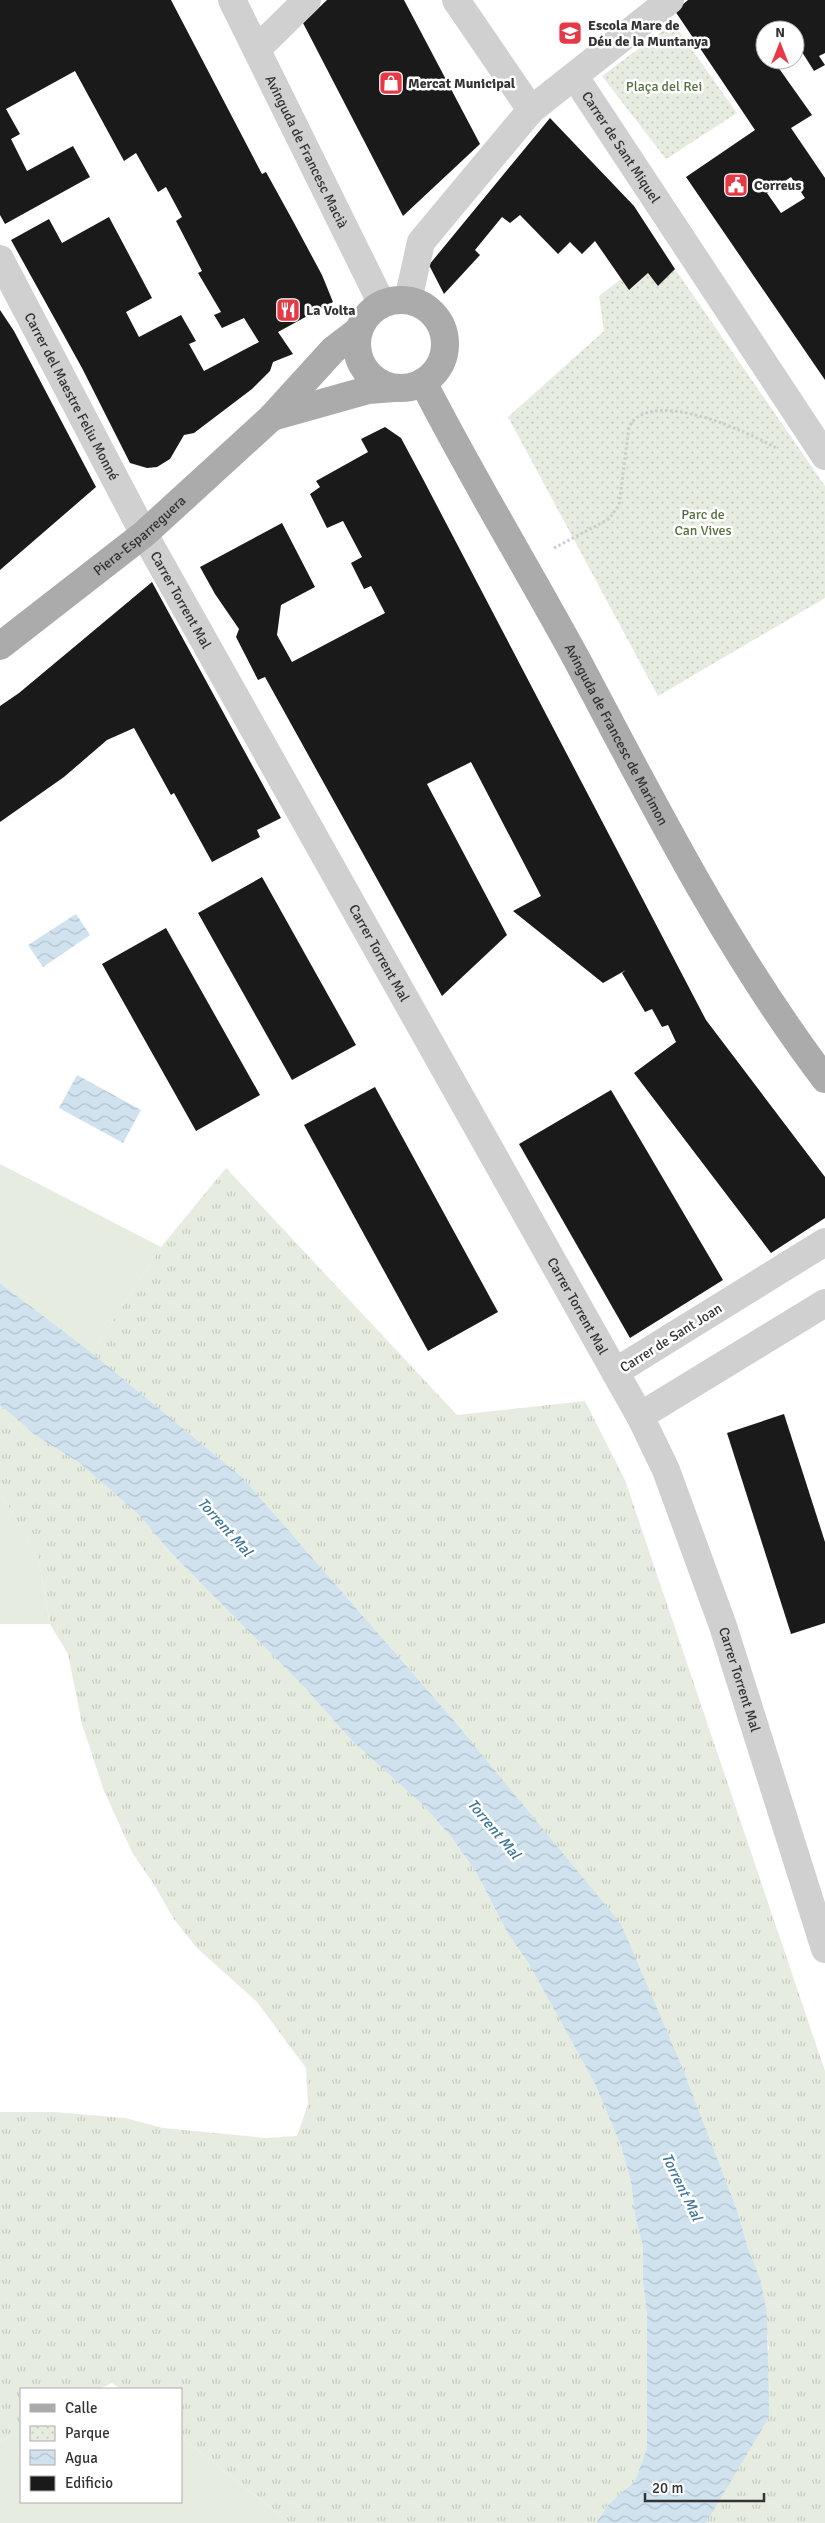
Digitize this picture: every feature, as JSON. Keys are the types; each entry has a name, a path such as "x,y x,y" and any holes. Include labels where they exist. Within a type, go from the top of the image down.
{"main road":[{"path":"395,300 408,300 430,310 438,319 445,342 440,365 423,382 404,388 394,388 374,379 363,367 357,352 358,330 367,315 382,304 395,300"},
{"name":"Piera-Esparreguera","path":"0,646 144,534 272,417 333,350 358,330"},
{"name":"Avinguda de Francesc de Marimon","path":"423,382 525,564 694,879 801,1048 825,1079"},
{"name":"Piera-Esparreguera","path":"272,417 368,390 394,388"}],"street":[{"name":"Avinguda de Francesc Macià","path":"232,0 382,304"},
{"path":"257,49 307,0"},
{"path":"456,0 531,110"},
{"path":"575,77 670,0"},
{"name":"Carrer de Sant Miquel","path":"408,300 421,242 531,110 575,77 825,456"},
{"name":"Carrer del Maestre Feliu Monné","path":"0,258 144,534"},
{"name":"Carrer Torrent Mal","path":"144,534 615,1372"},
{"name":"Carrer de Sant Joan","path":"640,1416 615,1372 825,1242"},
{"path":"640,1416 825,1303"},
{"name":"Carrer Torrent Mal","path":"640,1416 666,1470 723,1626 822,1932"}],"path":[{"path":"525,564 609,519 615,512 619,505 630,427 633,419 640,414 647,412 670,412 721,421 746,431 784,453"}],"green space":[{"name":"Plaça del Rei","path":"673,23 737,113 666,159 602,76"},
{"name":"Parc de Can Vives","path":"675,269 825,486 825,598 658,696 508,417 604,331 599,296 621,279 630,290 648,273 658,286"},
{"path":"0,1164 161,1247 92,1353 0,1283"},
{"path":"226,1168 457,1415 585,1401 625,1480 825,2071 825,2523 706,2523 769,2348 760,2278 748,2248 737,2210 685,2074 474,1747 450,1716 243,1478 92,1353 161,1247"},
{"path":"0,1405 35,1435 78,1462 137,1513 171,1553 306,1689 352,1741 424,1806 452,1838 476,1872 508,1934 529,1964 595,2084 621,2146 631,2182 635,2216 643,2246 643,2282 647,2316 647,2448 635,2481 609,2504 596,2523 290,2523 182,2438 182,2388 120,2388 112,2383 101,2388 20,2388 20,2431 0,2442 0,2112 54,2112 125,2118 163,2128 265,2138 297,2136 308,2104 306,2068 257,2002 197,1948 173,1918 155,1886 133,1854 104,1791 82,1724 68,1654 50,1624 38,1557 0,1492"},
{"path":"0,1492 38,1557 50,1624 0,1624"},
{"path":"20,2431 20,2503 182,2503 182,2438 290,2523 0,2523 0,2442"}],"water":[{"path":"76,914 90,935 43,967 28,945"},
{"path":"77,1075 141,1110 123,1143 59,1108"},
{"name":"Torrent Mal","path":"0,1283 92,1353 243,1478 450,1716 621,1924 685,2074 737,2210 748,2248 760,2278 767,2314 769,2417 706,2523 596,2523 609,2504 635,2481 647,2448 647,2316 643,2282 643,2246 635,2216 631,2182 621,2146 595,2084 529,1964 508,1934 476,1872 452,1838 424,1806 352,1741 306,1689 171,1553 137,1513 78,1462 35,1435 0,1405"}],"building":[{"path":"0,0 171,0 262,174 266,172 322,275 333,302 278,332 293,354 273,362 270,371 252,389 194,433 184,435 170,459 157,467 147,468 130,463 82,368 11,240 49,219 62,243 109,217 152,298 126,312 139,337 181,315 196,341 189,344 204,371 259,342 244,318 222,328 214,315 221,312 198,273 202,271 176,221 182,217 166,187 158,192 136,153 124,161 75,71 6,109 20,134 11,139 27,171 73,146 90,177 5,224 0,215"},
{"name":"Mercat Municipal","path":"327,0 404,0 480,144 403,216 303,23"},
{"path":"688,0 825,0 825,53 819,56 825,65 814,71 805,57 805,20 755,20 755,70 780,70 812,115 791,128 825,178 825,380 686,177 755,130 675,11","holes":["791,177 805,198 781,213 767,193"]},
{"path":"550,118 634,206 675,269 658,286 648,273 629,290 595,241 582,254 570,242 558,254 520,215 510,223 502,217 475,250 480,255 444,294 429,265"},
{"path":"0,310 14,331 96,487 0,570"},
{"path":"385,427 401,438 706,1020 825,1177 825,1218 771,1253 634,1073 676,1042 668,1025 662,1027 652,1009 645,1012 622,973 626,970 603,983 513,911 541,896 471,762 427,784 507,935 442,996 265,677 258,680 236,637 239,629 215,594 200,567 282,523 315,587 281,605 277,635 292,662 385,613 371,586 364,589 351,563 362,557 343,521 327,528 310,494 320,487 316,481 368,452 361,439"},
{"path":"152,582 281,818 257,830 260,837 212,862 174,793 171,795 134,728 107,740 64,777 0,822 0,706 19,693"},
{"path":"262,877 356,1045 292,1080 198,913"},
{"path":"166,928 260,1095 196,1131 102,964"},
{"path":"375,1087 498,1312 428,1351 304,1125"},
{"path":"611,1090 723,1280 630,1338 519,1144"},
{"path":"784,1414 825,1542 825,1623 791,1634 727,1433"}],"place":[{"name":"Escola Mare de Déu de la Muntanya","path":"570,33"},
{"name":"Mercat Municipal","path":"391,83"},
{"name":"Correus","path":"736,185"},
{"name":"La Volta","path":"288,310"}]}
